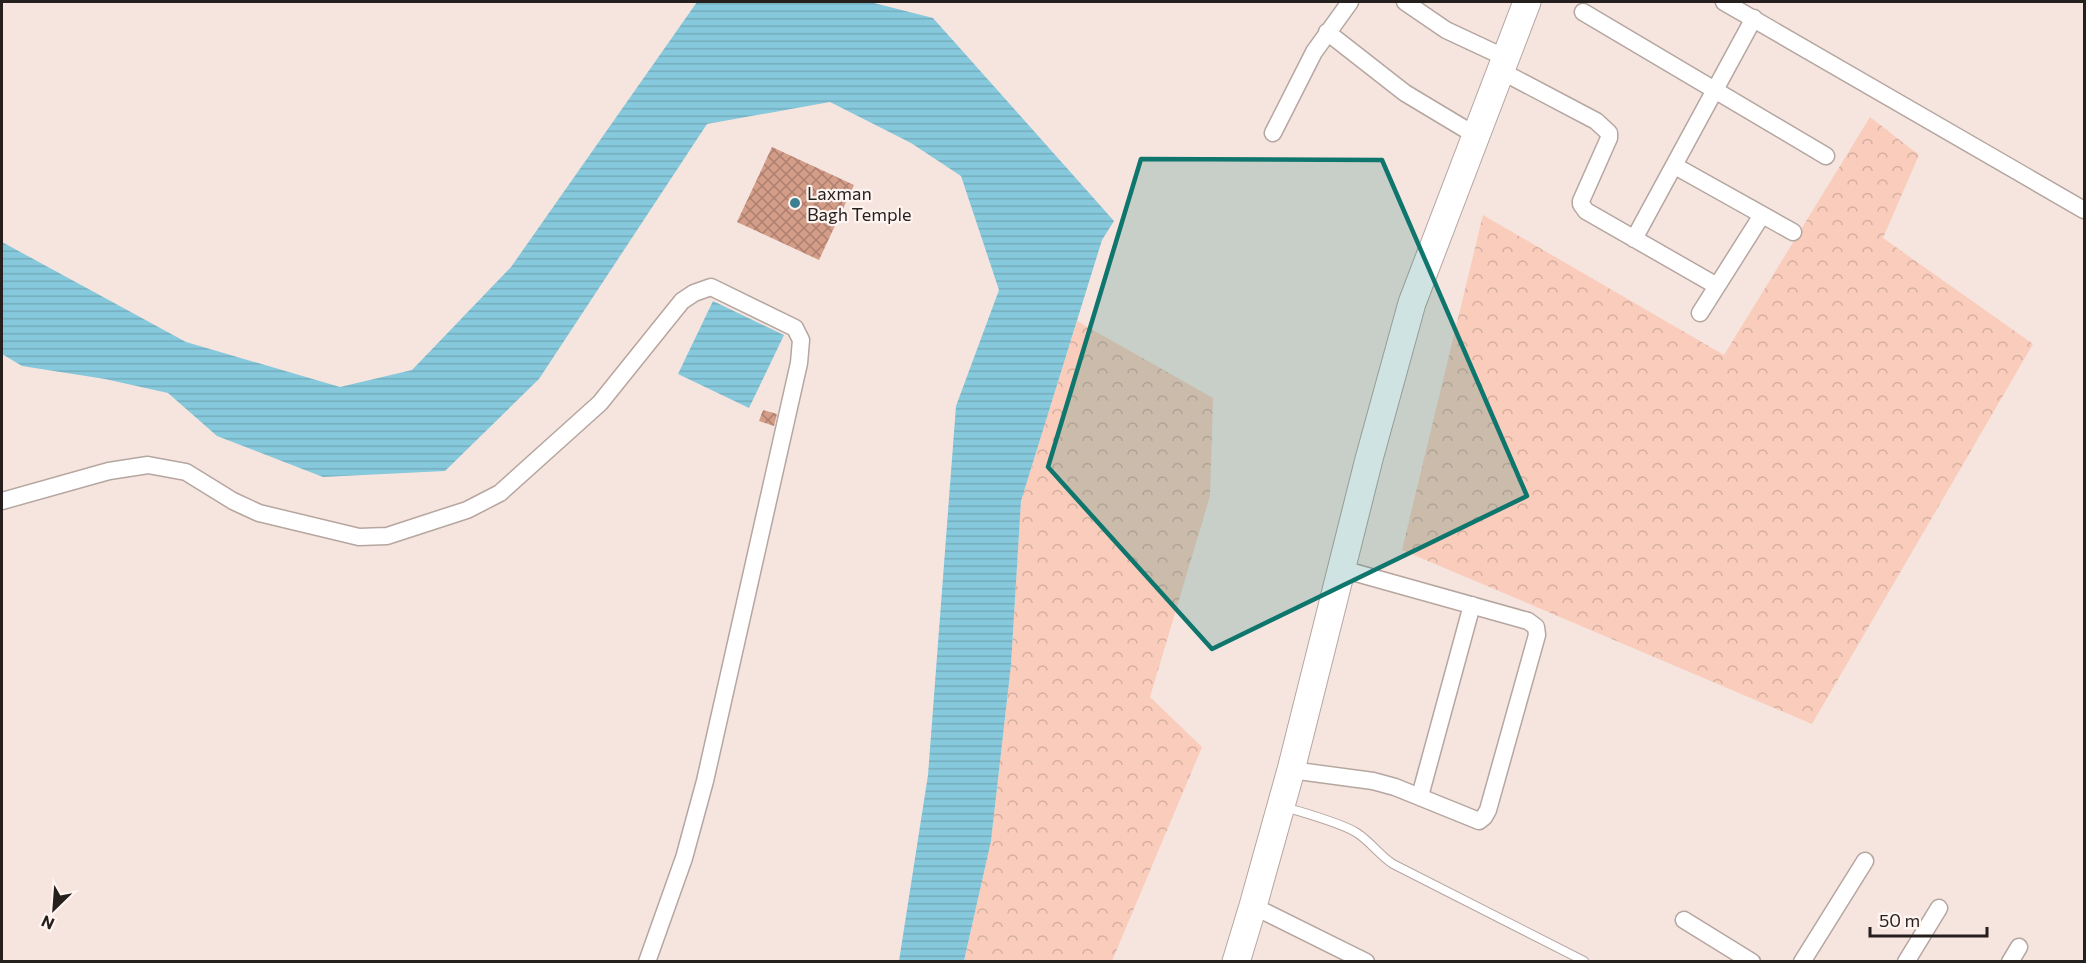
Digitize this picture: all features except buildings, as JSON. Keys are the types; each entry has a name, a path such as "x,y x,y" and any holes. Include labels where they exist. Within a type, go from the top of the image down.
{"main road":[{"path":"1236,962 1291,770 1369,459 1412,303 1527,2"}],"street":[{"path":"1273,133 1308,62 1350,2"},
{"path":"1405,2 1446,30 1605,127 1609,138 1581,204 1586,211 1717,286"},
{"path":"1724,2 2085,210"},
{"path":"1583,12 1826,156"},
{"path":"1634,239 1754,18"},
{"path":"1327,32 1404,93 1475,135"},
{"path":"1675,166 1793,232"},
{"path":"1700,312 1762,215"},
{"path":"2,501 109,471 148,465 186,472 232,501 259,513 359,537 387,536 467,510 501,493 600,403 682,301 694,293 711,286 795,328 801,340 799,363 705,781 684,858 646,962"},
{"path":"1291,770 1372,782 1420,796 1479,821 1485,817 1537,635 1536,627 1528,621 1342,569"},
{"path":"1420,796 1472,605"},
{"path":"1802,962 1864,861"},
{"path":"1253,906 1366,962"},
{"path":"1906,962 1939,908"},
{"path":"1683,920 1752,962"}],"lane":[{"path":"1281,805 1354,830 1393,864 1584,961"}],"highlighted area":[{"path":"1141,159 1382,160 1527,496 1212,649 1048,467"}],"green space":[{"path":"1870,117 1919,155 1883,238 2033,344 1812,724 1402,550 1483,215 1724,355"},
{"path":"1077,321 1213,398 1210,496 1150,697 1202,747 1112,961 964,962 991,841 1011,665 1021,501"}],"water":[{"path":"697,2 870,2 933,18 1114,221 1102,240 1021,501 1011,665 991,841 964,961 899,961 928,775 956,406 999,290 961,176 911,143 830,102 707,124 539,379 445,471 323,477 217,436 168,393 105,379 22,366 2,354 2,242 186,342 340,387 412,370 511,267"},
{"path":"713,301 784,335 749,408 678,374"}],"place":[{"name":"Laxman Bagh Temple","path":"795,203"}]}
